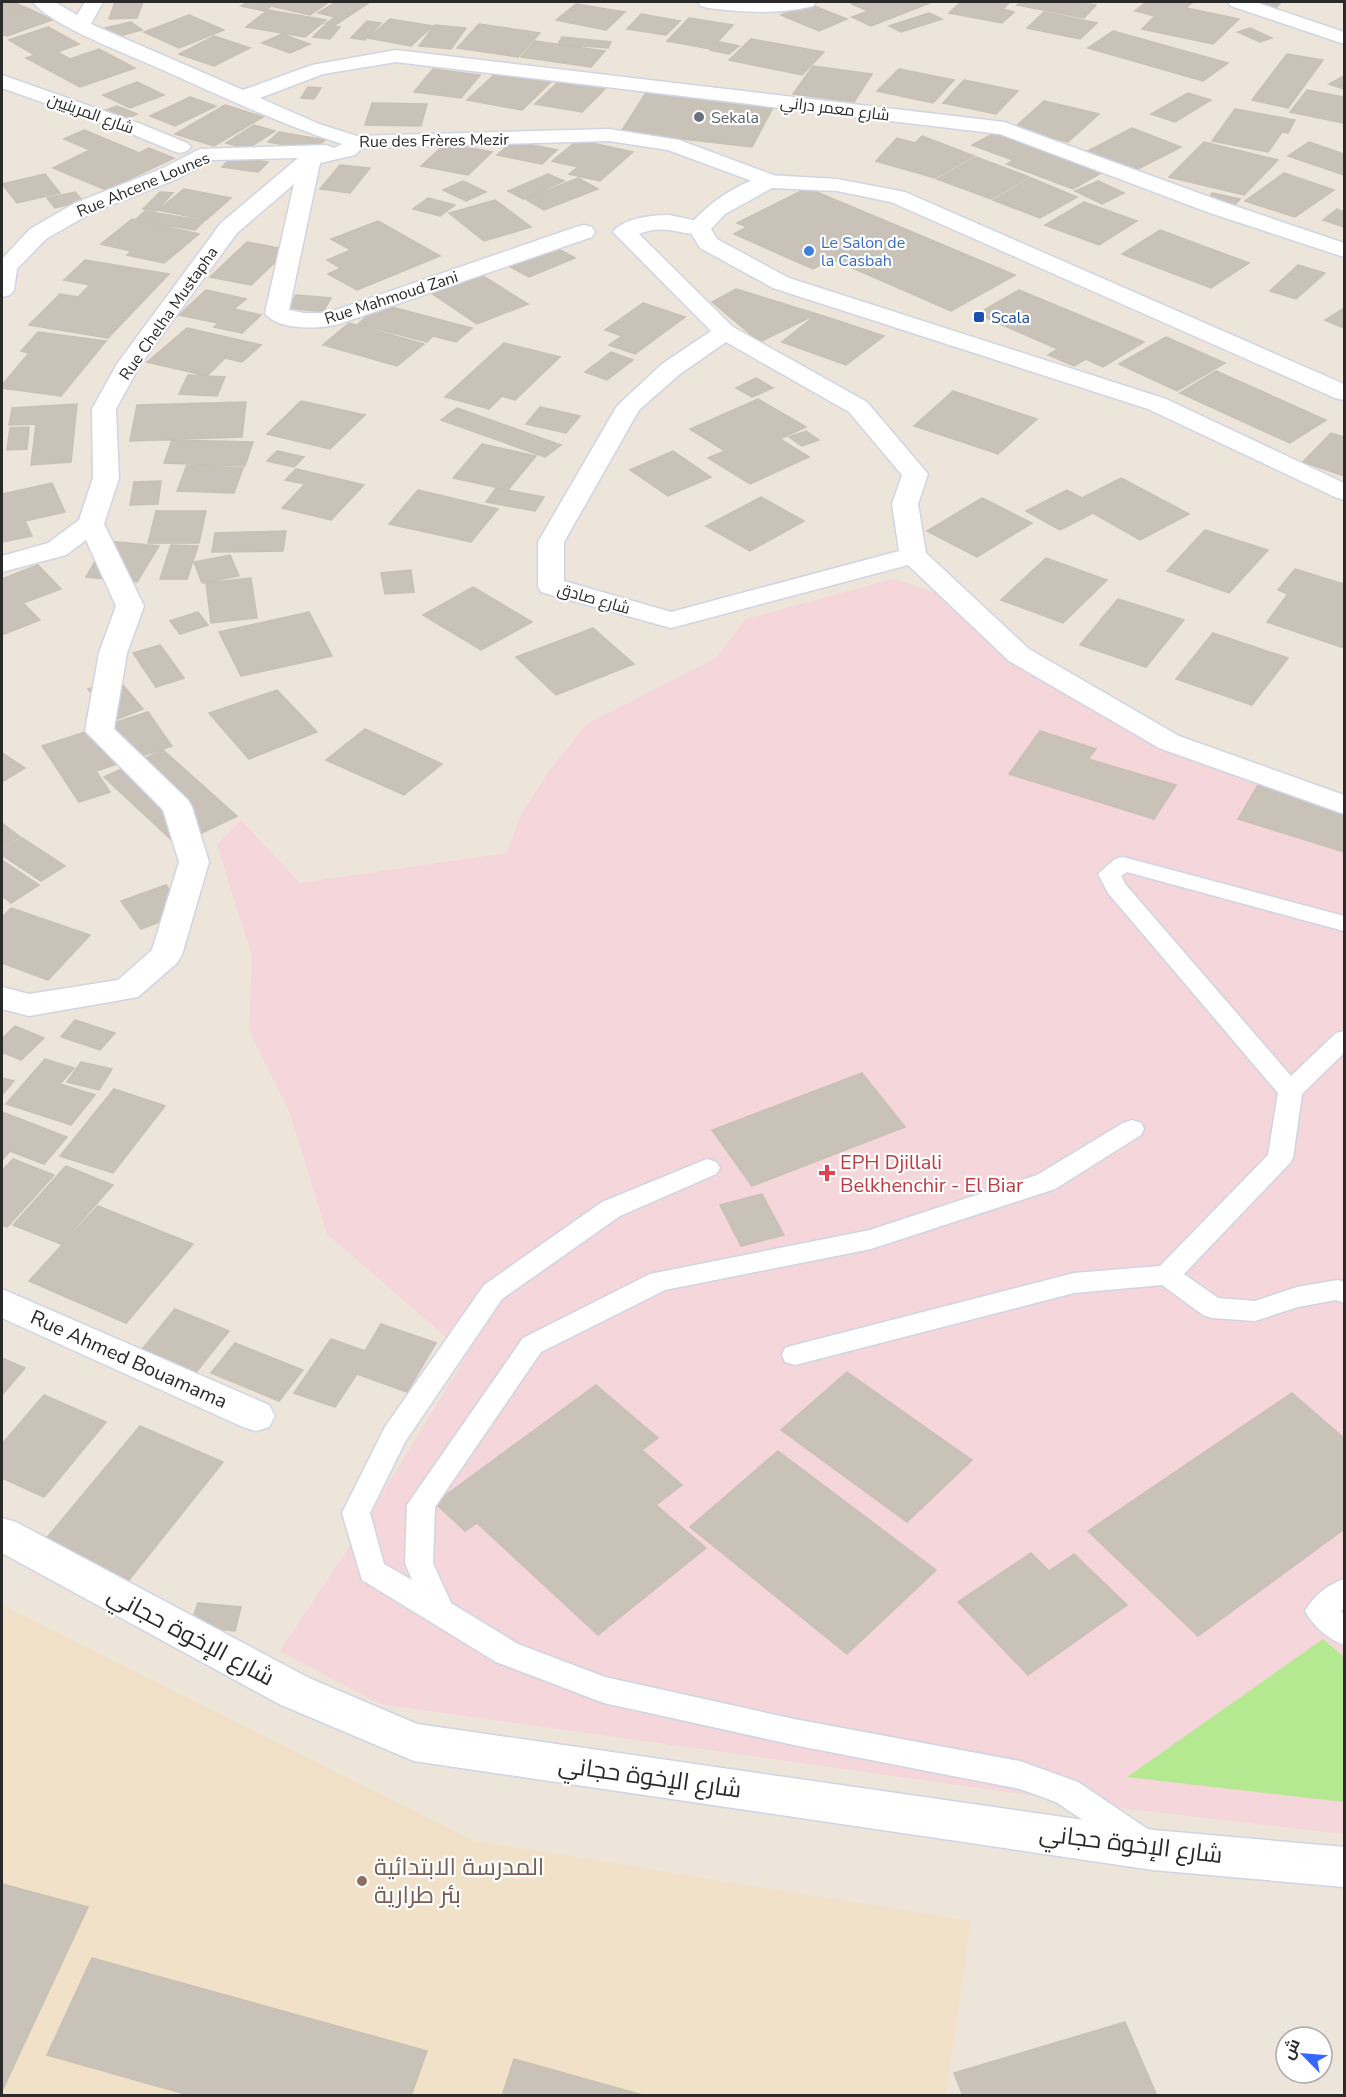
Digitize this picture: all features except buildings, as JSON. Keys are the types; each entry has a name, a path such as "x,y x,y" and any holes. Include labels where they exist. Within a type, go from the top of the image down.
{"street":[{"name":"Rue des Frères Mezir","path":"43,2 80,26 312,128 356,142 609,135 672,144 768,181"},
{"path":"80,26 94,2"},
{"path":"708,2 761,7 788,6 806,2"},
{"path":"1238,2 1344,38"},
{"name":"شارع معمر دراني","path":"241,98 319,69 396,56 1004,128 1218,208 1344,250"},
{"name":"شارع المرينيين","path":"2,81 134,128 180,147"},
{"name":"Rue Chelha Mustapha","path":"91,524 106,478 104,409 129,364 229,228 310,159 348,151 356,142"},
{"name":"Rue Ahcene Lounes","path":"2,290 6,267 38,234 83,208 169,174 208,154 321,152 356,142"},
{"name":"Rue Mahmoud Zani","path":"310,159 278,313 294,320 312,323 331,319 584,232"},
{"path":"699,228 717,209 768,181 837,185 897,197 1344,393"},
{"path":"560,215 584,232 624,232 646,222 671,221 699,228 708,243 781,283 1157,404 1344,492"},
{"path":"624,232 725,332 858,407 915,474 905,504 913,555 1020,655 1169,742 1344,805"},
{"name":"شارع صادق","path":"725,332 671,369 629,406 551,542 551,586 671,620 913,555"},
{"path":"2,564 57,549 91,524 130,606 112,653 99,731 177,807 194,862 166,955 127,989 28,1005 2,999"},
{"name":"Rue Ahmed Bouamama","path":"2,1303 256,1416"},
{"name":"شارع الإخوة حجاني","path":"2,1534 294,1691 414,1742 1153,1850 1344,1867"}],"lane":[{"path":"1290,1090 1116,888 1109,874 1123,864 1344,923"},
{"path":"795,1355 1074,1283 1167,1275 1280,1158 1290,1090 1344,1039"},
{"path":"440,1611 419,1563 421,1504 532,1345 659,1281 871,1239 1046,1182 1132,1130"},
{"path":"707,1168 611,1209 493,1292 395,1435 356,1513 372,1571 507,1653 604,1690 794,1732 1020,1775 1067,1792 1153,1850"},
{"path":"1167,1275 1212,1308 1254,1311 1297,1297 1338,1290 1344,1293"},
{"path":"1344,1592 1320,1611 1344,1632"}],"shaded area":[{"name":"EPH Djillali Belkhenchir - El Biar","path":"893,579 953,598 1010,646 1152,731 1344,795 1344,1834 1129,1809 380,1704 280,1651 356,1537 467,1355 327,1234 290,1113 249,1031 252,956 217,845 241,820 300,883 507,853 519,819 549,771 587,724 716,658 746,619"},
{"name":"المدرسة الابتدائية بئر طرارية","path":"2,1605 475,1841 971,1921 946,2095 2,2095"}],"green space":[{"path":"1323,1639 1344,1657 1344,1802 1127,1777"}],"place":[{"name":"Sekala","path":"699,117"},
{"name":"Le Salon de la Casbah","path":"809,251"},
{"name":"Scala","path":"979,317"},
{"name":"EPH Djillali Belkhenchir - El Biar","path":"827,1173"},
{"name":"المدرسة الابتدائية بئر طرارية","path":"362,1881"}]}
